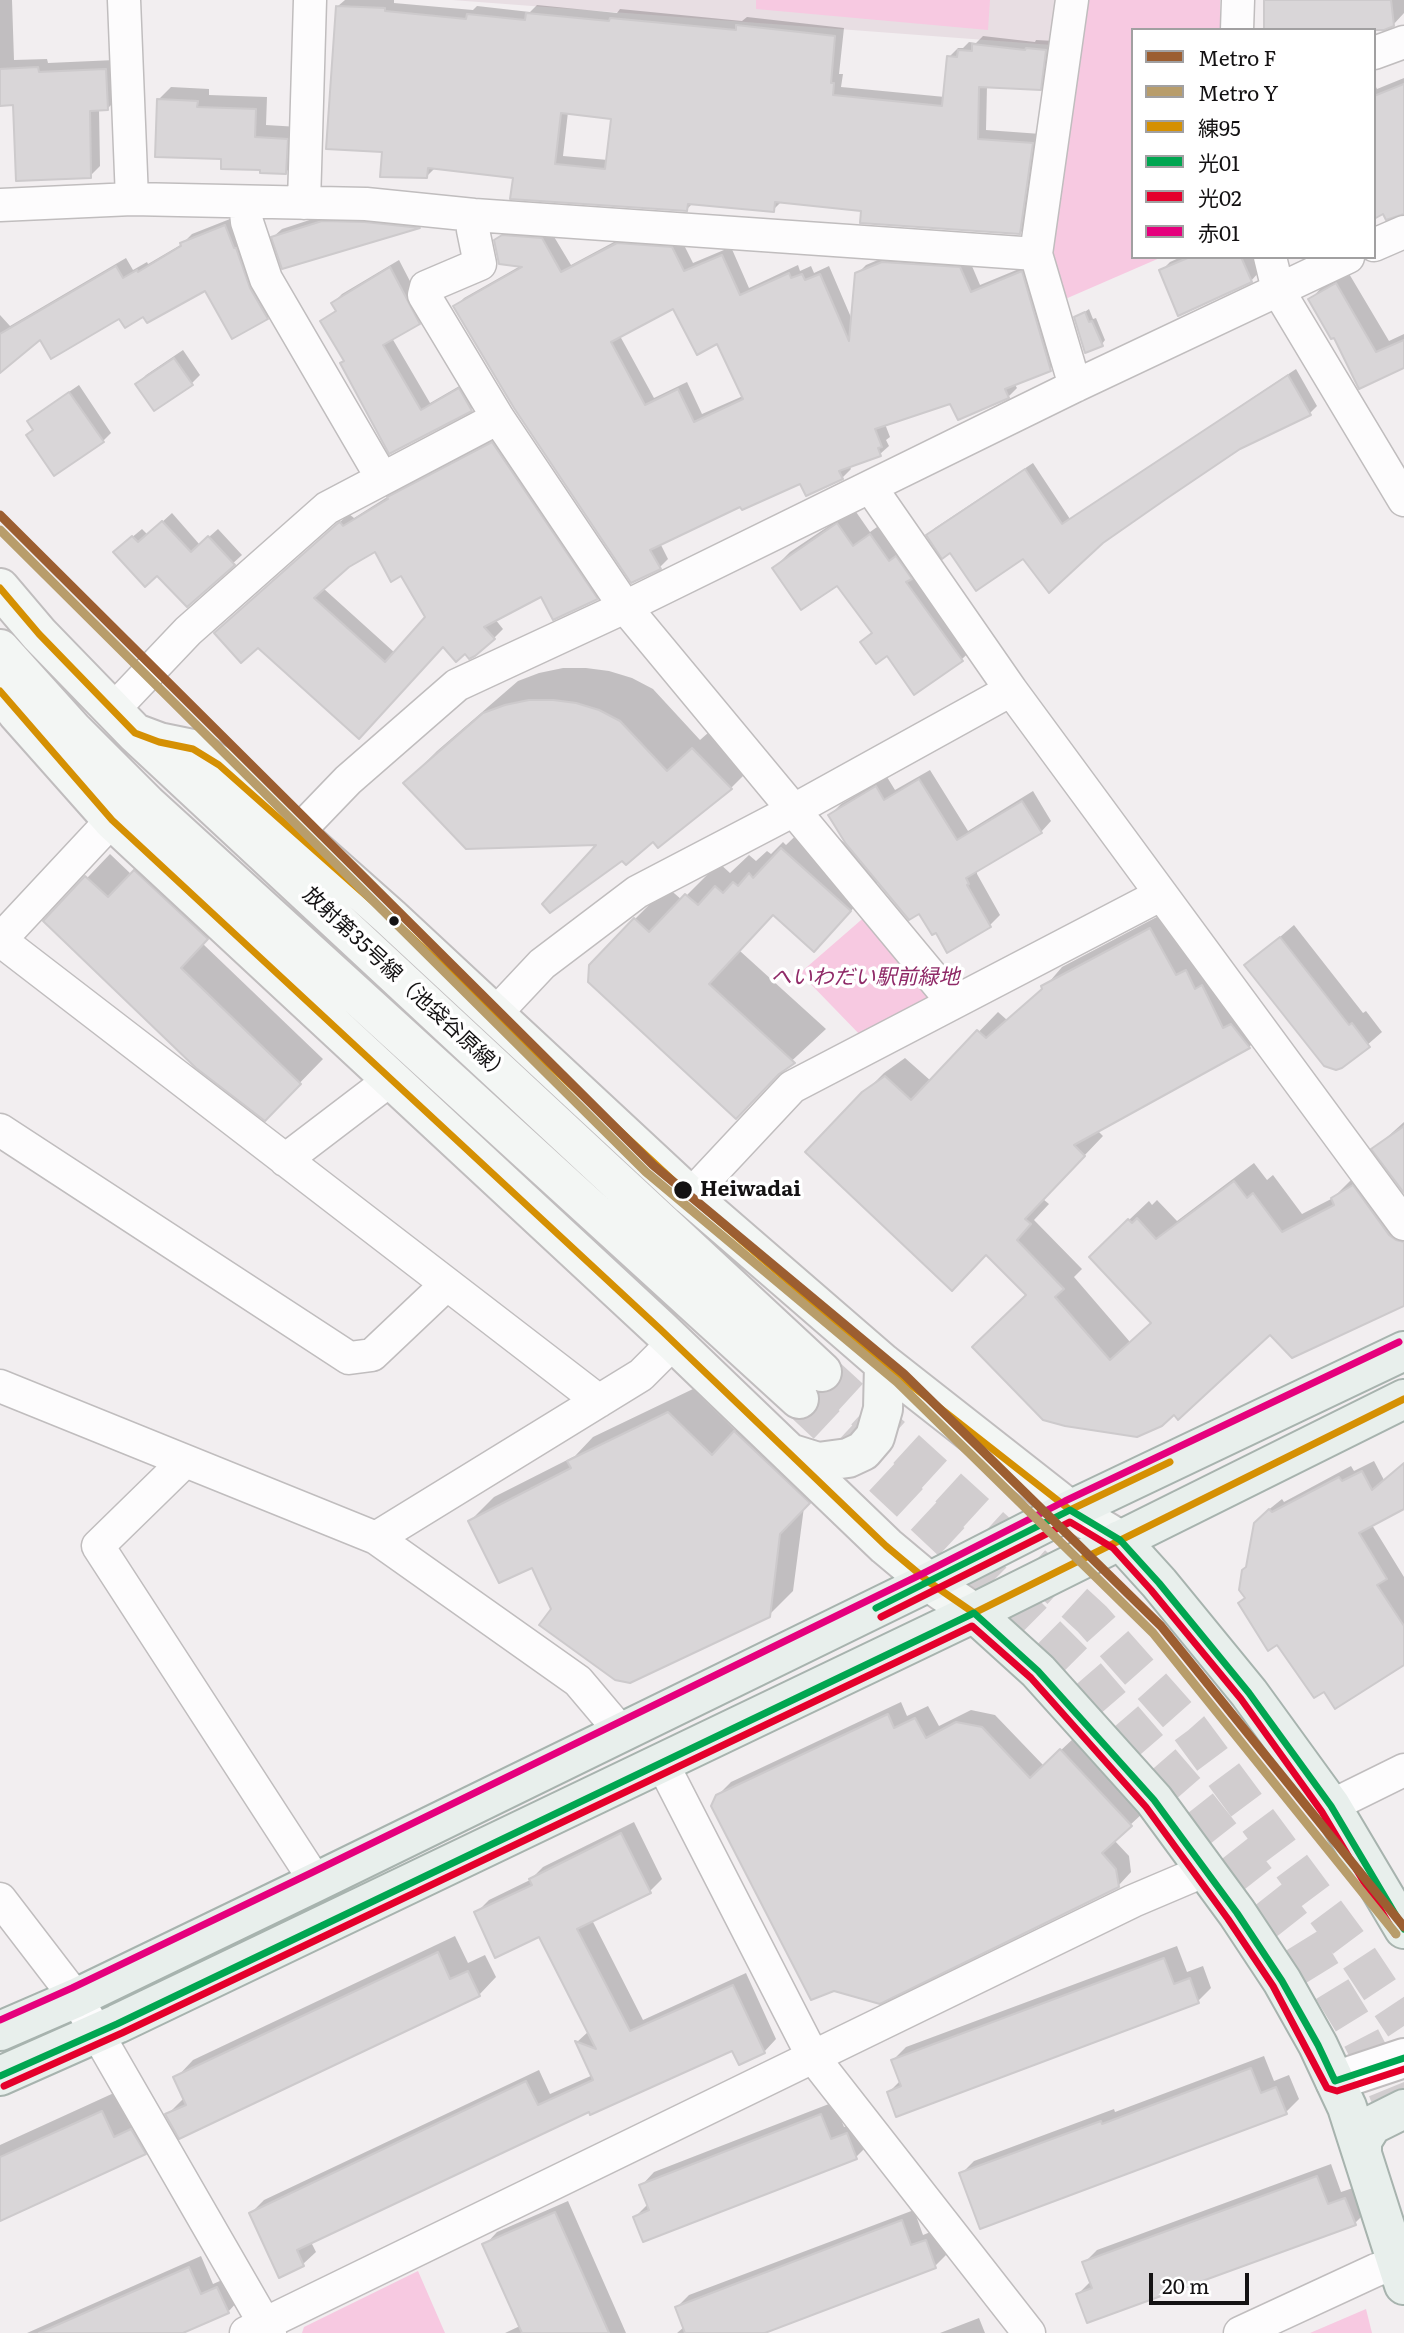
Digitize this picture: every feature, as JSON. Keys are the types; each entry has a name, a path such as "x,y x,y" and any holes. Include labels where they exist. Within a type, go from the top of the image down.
{"main road":[{"name":"放射第35号線（池袋谷原線）","path":"0,588 39,634 124,722 810,1386 156,813 73,730 0,649"},
{"path":"0,691 112,820 673,1343 886,1546 929,1582 974,1613 1038,1671 1154,1800 1282,1981 1318,2045 1347,2107 1401,2274"},
{"path":"124,722 159,743 193,749 219,765 495,1014 690,1196 884,1364 1070,1510 1120,1540 1250,1693 1331,1806 1404,1929"},
{"path":"0,2031 76,1998 316,1882 929,1582 1070,1510 1404,1351"},
{"path":"789,1453 818,1462 848,1458 863,1451 875,1437 883,1409 884,1364"},
{"path":"0,2076 97,2033 974,1613 1404,1399"},
{"path":"1362,2154 1362,2141 1372,2125 1404,2109"}],"street":[{"path":"124,0 132,199"},
{"path":"304,203 310,0"},
{"path":"1072,0 1037,254 1075,386"},
{"path":"1237,28 1238,0"},
{"path":"1376,52 1404,42"},
{"path":"0,205 132,199 366,204 474,215 1037,254"},
{"path":"245,202 247,222 266,279 382,478"},
{"path":"474,215 473,230 480,264 426,287 424,291 498,418 625,607 953,1002"},
{"path":"1376,244 1404,232"},
{"path":"1270,259 1278,290 1404,500"},
{"path":"297,833 348,779 457,685 625,607 1075,386 1344,259"},
{"path":"124,722 188,631 327,508 498,418"},
{"path":"871,488 1160,895 1404,1224"},
{"path":"495,1014 542,964 637,892 794,810 1012,690"},
{"path":"112,820 0,940 599,1401"},
{"path":"690,1196 792,1087 1160,895"},
{"path":"285,1160 390,1080"},
{"path":"0,1130 349,1358 372,1356 447,1284"},
{"path":"376,1538 641,1375 673,1343"},
{"path":"0,1386 376,1538 578,1681 622,1733"},
{"path":"185,1461 97,1546 316,1882"},
{"path":"662,1763 813,2057 1029,2333"},
{"path":"1331,1806 1404,1770"},
{"path":"0,1899 76,1998 260,2330 1142,1897 1206,1870"},
{"path":"1335,2081 1404,2059"},
{"path":"1240,2333 1376,2270 1401,2274"}],"shaded area":[{"path":"452,0 1059,0 1052,45"}],"green space":[{"path":"756,0 990,0 988,30 756,9"},
{"path":"1081,0 1220,0 1220,28 1131,28 1131,259 1157,259 1063,300 1049,253"},
{"name":"へいわだい駅前緑地","path":"868,914 937,995 864,1039 800,973"},
{"path":"418,2271 445,2333 302,2333 304,2327"},
{"path":"1366,2309 1372,2333 1310,2333"}],"building":[{"path":"1264,0 1391,0 1394,26 1384,30 1264,28"},
{"path":"336,6 385,8 385,11 466,19 467,14 525,20 526,13 736,30 736,25 835,36 831,83 834,83 833,95 942,106 947,56 957,57 958,50 972,51 972,44 1046,50 1041,90 979,87 978,139 1033,143 1020,234 860,223 861,211 775,202 774,212 688,204 687,211 510,199 513,178 428,168 427,178 380,177 382,152 326,149","holes":["561,113 611,119 605,169 555,164"]},
{"path":"38,67 39,72 106,69 108,110 90,111 91,178 16,181 13,105 0,106 0,69"},
{"path":"1404,84 1404,214 1386,220 1383,214 1376,218 1376,95"},
{"path":"157,99 198,101 197,107 256,109 255,137 288,139 286,174 221,169 221,159 155,157"},
{"path":"322,221 420,228 282,269 271,237"},
{"path":"225,225 250,288 268,319 232,339 205,291 147,323 143,317 125,328 119,319 51,359 40,340 0,373 0,334 116,266 123,278 181,246 180,243"},
{"path":"502,235 542,238 561,272 617,243 672,247 684,271 722,255 740,295 789,273 791,278 802,274 805,280 820,274 849,341 855,273 882,262 960,267 971,292 1022,271 1051,371 1005,389 1009,398 958,420 950,404 875,429 882,447 878,448 881,456 839,471 843,479 806,496 800,484 742,510 740,507 650,550 661,569 631,583 514,408 453,306 522,267 499,264 494,240","holes":["673,309 697,355 717,344 743,399 694,422 678,389 645,405 611,342"]},
{"path":"1185,259 1242,259 1252,282 1178,316 1159,270"},
{"path":"390,267 420,324 383,345 421,410 459,388 472,411 389,454 340,363 344,361 320,321 336,311 331,303"},
{"path":"1336,283 1376,352 1404,340 1404,368 1359,389 1334,338 1331,339 1308,299"},
{"path":"1085,312 1103,346 1085,353 1074,317"},
{"path":"174,358 193,385 154,411 135,384"},
{"path":"1288,375 1311,415 1240,449 1166,499 1103,543 1049,593 1023,559 976,591 950,553 942,559 926,535 1025,469 1062,524"},
{"path":"69,392 104,442 54,476 26,435 33,430 27,421"},
{"path":"492,442 598,599 553,620 541,597 484,627 495,639 469,659 465,654 456,662 443,647 359,739 258,648 241,663 214,633 338,523 343,526 388,499 387,497","holes":["375,552 391,582 401,576 425,617 385,662 314,598 349,567"]},
{"path":"162,521 191,552 208,536 235,565 187,607 157,576 145,587 113,552 132,536 138,542"},
{"path":"837,523 853,546 870,534 889,561 896,556 912,579 906,582 963,661 914,695 887,656 876,664 860,642 872,633 837,586 801,610 772,568"},
{"path":"529,700 576,703 599,710 620,721 667,771 692,748 732,789 658,848 653,842 626,865 622,861 550,913 542,904 596,845 466,849 403,783 483,713"},
{"path":"919,779 957,840 1022,801 1042,833 966,878 969,884 967,885 991,927 947,953 936,933 932,935 919,914 909,920 846,844 828,815 876,786 884,800"},
{"path":"781,848 851,911 814,952 773,915 709,984 795,1063 779,1074 736,1119 588,982 589,965 634,918 649,932 685,894 698,905 715,886 723,893 733,882 738,886 749,873 753,878"},
{"path":"134,870 208,939 181,968 301,1084 265,1121 196,1068 43,921 85,876 108,897"},
{"path":"1150,928 1176,975 1186,970 1195,989 1202,985 1223,1028 1231,1024 1250,1048 1074,1145 1085,1156 1025,1219 1031,1224 1017,1240 1064,1289 1055,1297 1110,1360 1151,1323 1089,1257 1128,1219 1132,1223 1137,1218 1156,1239 1234,1181 1247,1198 1253,1193 1282,1232 1334,1205 1331,1198 1353,1185 1389,1235 1404,1242 1404,1306 1292,1358 1270,1335 1178,1420 1174,1415 1162,1426 1137,1437 1043,1420 972,1347 1026,1295 986,1255 952,1291 805,1152 862,1092 885,1076 911,1100 977,1030 986,1038 1042,989 1041,986"},
{"path":"1280,937 1349,1025 1352,1023 1370,1047 1342,1068 1336,1070 1324,1066 1244,965"},
{"path":"1404,1126 1404,1193 1371,1149"},
{"path":"668,1412 712,1455 734,1431 810,1503 780,1534 770,1617 630,1683 615,1680 539,1625 551,1609 532,1568 499,1583 468,1521 571,1468 567,1461"},
{"path":"1404,1463 1404,1509 1359,1533 1387,1579 1377,1585 1404,1626 1404,1665 1335,1709 1324,1692 1314,1698 1277,1645 1268,1651 1238,1603 1245,1598 1239,1590 1254,1523 1269,1509 1272,1512 1339,1477 1342,1481 1362,1471 1372,1490"},
{"path":"888,1714 894,1728 915,1718 926,1738 956,1722 982,1727 1030,1778 1060,1749 1132,1826 1102,1853 1116,1869 1119,1887 880,2004 834,1991 811,2000 711,1806 716,1795"},
{"path":"621,1833 651,1893 577,1929 630,2031 733,1985 765,2053 739,2065 732,2051 590,2115 589,2112 297,2250 304,2266 279,2278 249,2213 526,2081 538,2105 593,2080 575,2041 596,2049 539,1937 495,1958 474,1912 532,1885 529,1879"},
{"path":"438,1952 450,1979 468,1971 480,1996 179,2139 165,2114 186,2105 173,2077"},
{"path":"1164,1958 1174,1984 1190,1978 1199,2003 896,2117 887,2092 901,2086 891,2060"},
{"path":"1251,2068 1261,2093 1276,2087 1287,2114 980,2229 959,2173 1101,2121 1102,2124"},
{"path":"102,2111 114,2137 131,2129 146,2154 0,2221 0,2157"},
{"path":"821,2114 831,2139 847,2133 857,2159 643,2242 633,2217 649,2210 639,2185"},
{"path":"1317,2176 1328,2204 1345,2198 1356,2225 1087,2323 1076,2294 1092,2288 1082,2262"},
{"path":"555,2212 609,2333 522,2333 482,2244"},
{"path":"902,2220 911,2245 926,2240 936,2268 765,2333 685,2333 675,2307"},
{"path":"189,2267 201,2294 217,2287 229,2313 183,2333 39,2333"}],"tunnel":[{"path":"822,1372 1092,1619 1190,1729 1351,1946 1404,2026"},
{"path":"799,1399 990,1578 1079,1667 1189,1794 1294,1927 1356,2028 1383,2080 1404,2132"}],"metro line":[{"name":"F","path":"0,515 653,1165 904,1374 1161,1626 1404,1927"},
{"name":"Y","path":"0,530 646,1172 897,1382 1153,1633 1396,1934"}],"transit line":[{"name":"練95","path":"0,588 39,634 135,733 159,742 193,749 219,765 390,917 690,1196 884,1364 1070,1510 1170,1462"},
{"name":"練95","path":"0,691 112,820 660,1329 886,1546 929,1582 974,1613 1404,1399"},
{"name":"赤01","path":"0,2020 311,1873 924,1573 1065,1501 1399,1342"},
{"name":"光01","path":"876,1608 1070,1510 1120,1540 1249,1693 1331,1806 1404,1929"},
{"name":"光02","path":"881,1617 1070,1522 1113,1548 1241,1699 1322,1812 1395,1934"},
{"name":"光01","path":"0,2076 117,2024 974,1613 1038,1671 1154,1800 1237,1913 1282,1981 1335,2081 1404,2058"},
{"name":"光02","path":"4,2086 122,2033 972,1626 1031,1678 1146,1807 1273,1986 1327,2088 1337,2091 1404,2069"}],"place":[{"name":"Heiwadai","path":"683,1190"}]}
